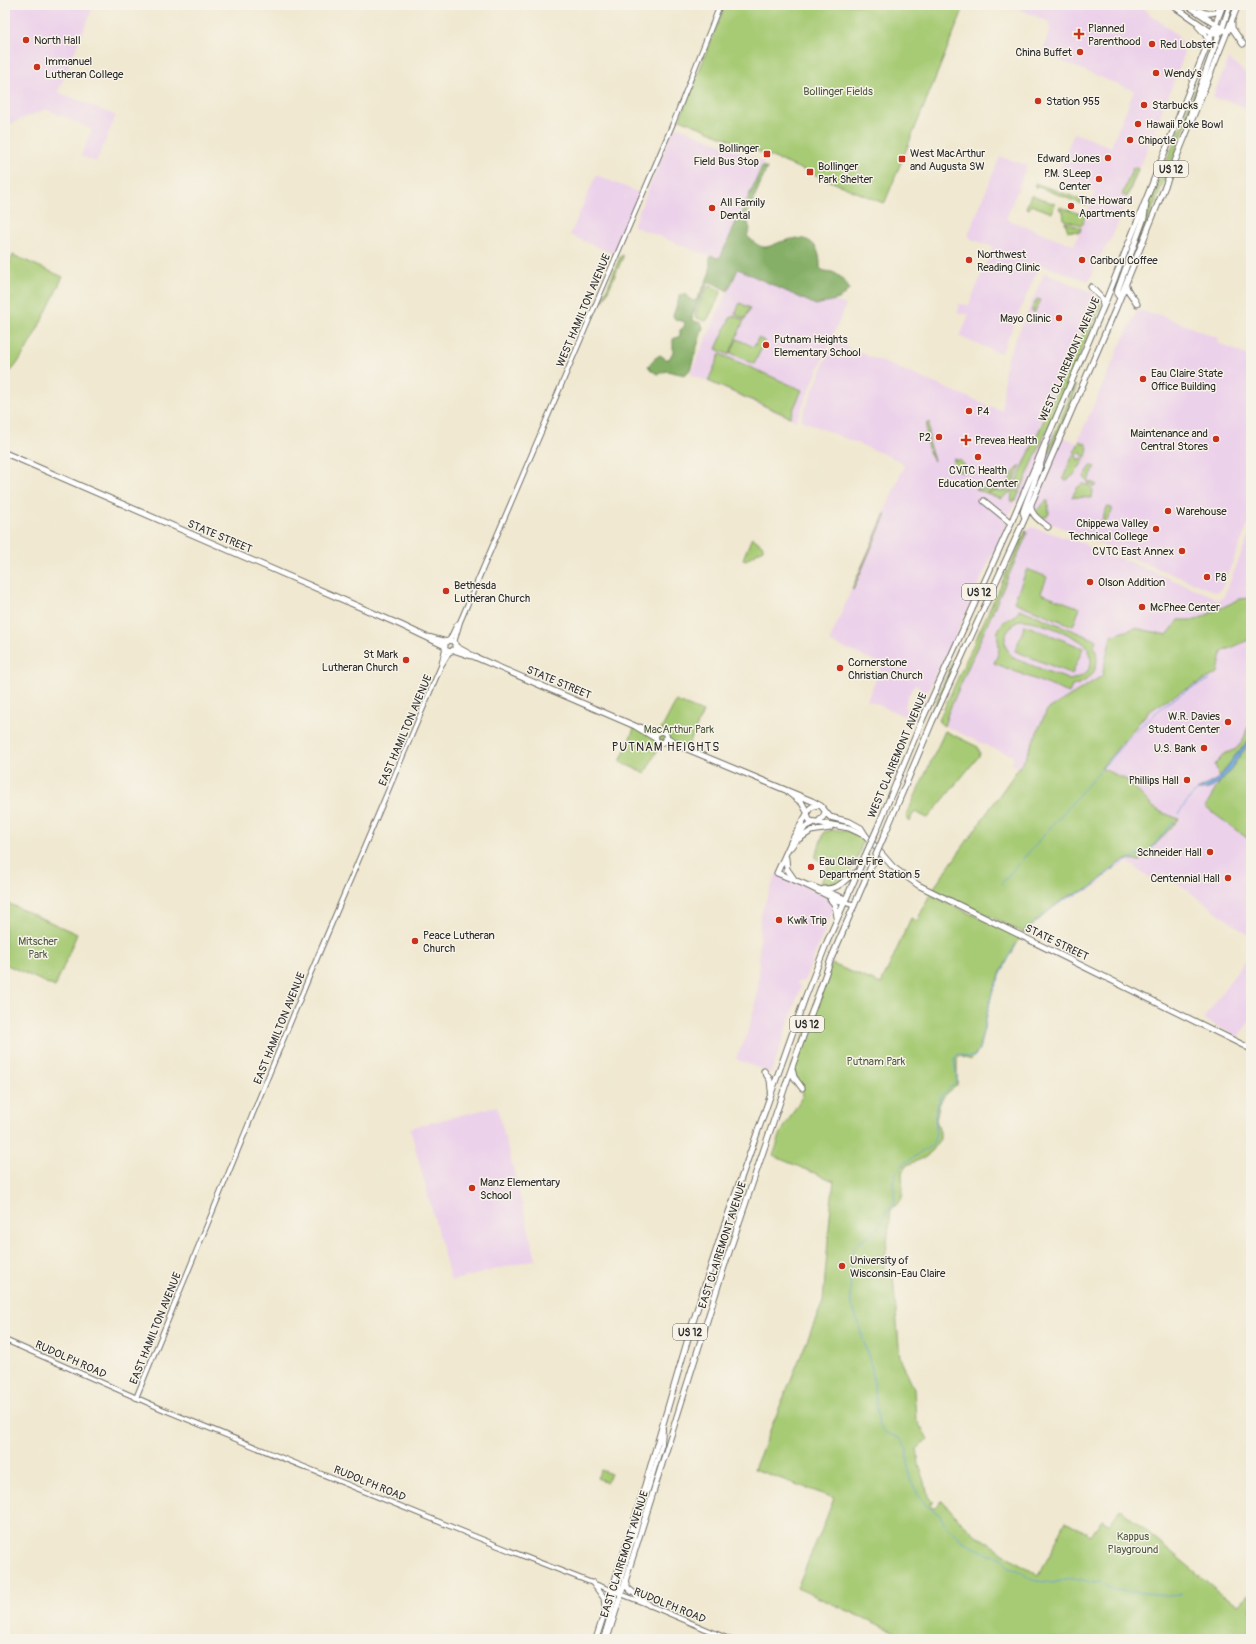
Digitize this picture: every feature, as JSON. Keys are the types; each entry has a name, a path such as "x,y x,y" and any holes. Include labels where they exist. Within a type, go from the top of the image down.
{"main road":[{"path":"1188,5 1204,13 1212,14 1216,12 1220,5"},
{"path":"1188,5 1224,31 1230,5"},
{"name":"WEST CLAIREMONT AVENUE","path":"859,871 923,718 1011,523 1103,307 1223,5"},
{"name":"WEST CLAIREMONT AVENUE","path":"872,864 932,722 1025,518 1126,284 1223,41 1224,31 1233,17 1238,5"},
{"path":"1173,6 1223,41"},
{"path":"1173,6 1177,11 1200,28 1209,41"},
{"path":"1233,17 1232,28 1243,44"},
{"path":"1186,133 1189,114 1218,37 1215,24"},
{"path":"1120,298 1117,292 1144,218 1147,197"},
{"path":"1126,284 1128,292 1137,304"},
{"path":"1091,287 1102,299 1103,307"},
{"path":"1025,518 1023,512 1042,461 1046,439"},
{"name":"STATE STREET","path":"5,453 428,637 432,641 450,646 656,735"},
{"path":"984,501 1011,523"},
{"path":"1031,504 1030,509 1048,527"},
{"path":"665,739 658,742 656,735 662,732 665,739 787,792 802,803 808,819 814,823"},
{"path":"787,792 794,793 819,805 825,812 823,818 805,827 787,852 785,861 787,869 796,881"},
{"path":"819,805 813,806 807,813 777,873 804,884 821,888 843,898 844,902"},
{"name":"STATE STREET","path":"825,812 833,818 858,826 864,831 866,836 893,867 918,885 1251,1049"},
{"name":"STATE STREET","path":"814,823 854,829 866,836"},
{"path":"796,841 811,831 841,827"},
{"name":"EAST CLAIREMONT AVENUE","path":"607,1639 723,1270 792,1067 831,959 872,864"},
{"path":"821,888 838,887 852,874 859,871"},
{"name":"EAST CLAIREMONT AVENUE","path":"596,1639 663,1427 692,1326 723,1228 807,991 844,902 859,871"},
{"path":"804,884 828,897 853,906"},
{"path":"828,897 834,905 837,920"},
{"path":"792,1067 794,1077 802,1088"},
{"path":"764,1071 770,1080 772,1092"},
{"path":"628,1575 627,1587 637,1597 649,1605"},
{"path":"593,1583 604,1598 605,1612"}],"street":[{"name":"WEST HAMILTON AVENUE","path":"450,646 633,218 720,5"},
{"name":"EAST HAMILTON AVENUE","path":"136,1398 309,977 450,646"},
{"name":"RUDOLPH ROAD","path":"5,1340 136,1398 649,1605 729,1639"},
{"path":"622,1595 619,1590 619,1585 662,1444 663,1427"},
{"path":"603,1639 615,1598 612,1591"}],"shaded area":[{"name":"Immanuel Lutheran College","path":"5,5 94,5 58,92 116,116 96,162 81,156 92,129 46,109 5,126"},
{"path":"1010,5 1138,5 1176,34 1182,42 1184,50 1182,61 1112,237 1100,256 1091,277 1089,280 1086,280 1040,264 1000,353 960,337 969,314 958,314 958,304 969,305 993,247 971,239 968,235 1000,157 1027,165 1006,219 1074,245 1095,192 1056,177 1074,133 1111,147 1134,91 1042,53 1050,30 1049,22"},
{"path":"1229,59 1251,78 1251,110 1225,99 1216,100 1213,96"},
{"path":"678,127 764,162 724,262 633,226 673,130"},
{"path":"596,175 640,193 614,254 570,235"},
{"name":"Putnam Heights Elementary School","path":"738,269 816,305 833,300 846,305 796,421 690,374"},
{"name":"Chippewa Valley Technical College","path":"1045,273 1095,294 1039,427 1077,443 1118,350 1136,313 1139,310 1154,315 1160,315 1220,339 1218,343 1251,357 1251,518 1221,590 1216,592 1042,519 1036,514 1033,508 1016,501 952,644 941,662 922,705 920,708 917,708 913,705 919,686 915,685 907,698 905,707 918,722 867,700 883,664 829,642 904,466 898,460 803,421 801,418 824,362 834,342 1002,411 1005,368 1008,357"},
{"path":"1032,527 1084,544 1091,549 1110,557 1117,557 1212,596 1217,600 1223,598 1251,530 1251,937 1164,873 1156,882 1128,862 1114,869 1092,889 1074,896 1054,907 1024,933 933,889 1019,768 1012,764 1014,758 1012,755 992,748 943,725 939,720 1026,530"},
{"path":"777,873 828,897 835,905 804,981 796,982 801,987 771,1073 736,1059 747,1034 755,1007 759,980 760,918"},
{"path":"1251,952 1251,1020 1238,1037 1205,1020 1204,1018"},
{"name":"Manz Elementary School","path":"497,1106 536,1259 451,1281 410,1128"}],"green space":[{"name":"Bollinger Fields","path":"725,5 965,5 885,202 883,203 680,119"},
{"path":"1196,88 1185,126 1171,164 1141,238 1138,237 1151,200"},
{"path":"762,166 767,168 746,217 750,229 747,236 763,247 800,238 811,242 818,253 820,268 824,271 835,273 841,277 849,290 839,299 816,305 738,269 728,291 711,282 708,283 693,313 692,318 694,321 701,323 703,327 690,370 685,375 667,371 657,374 648,366 660,355 666,359 669,359 673,352 673,339 680,336 680,330 684,327 685,322 675,319 673,316 680,295 685,293 692,301 695,301 699,295 706,283 710,271 711,256 718,258 721,256 734,227 736,218 741,214"},
{"path":"1133,167 1138,169 1127,197 1122,195"},
{"path":"1035,183 1088,202 1087,206 1036,186 1035,188"},
{"path":"1031,195 1055,204 1052,213 1031,205 1029,209 1026,208"},
{"path":"1060,207 1083,215 1085,213 1086,214 1082,225 1064,220 1063,211 1059,209"},
{"path":"1065,222 1081,228 1080,232 1068,231"},
{"path":"13,255 63,277 45,315 20,360 5,376 5,276"},
{"path":"623,255 603,302 602,301 620,257"},
{"path":"711,286 720,290 721,293 707,320 705,321 695,317 695,313 708,287"},
{"path":"1037,299 1041,300 1034,313 1031,311"},
{"path":"1097,299 1101,304 1100,309 1021,489 1012,486 1008,483 1014,472 1021,465 1013,482 1015,484 1076,351"},
{"path":"740,303 750,308 745,319 735,314"},
{"path":"734,316 744,320 729,355 716,349 730,318"},
{"path":"758,338 765,341 754,364 731,353 737,339 754,347"},
{"path":"720,354 802,390 790,417 708,381"},
{"path":"1075,385 1076,387 1064,422 1037,481 1051,443"},
{"path":"927,422 929,422 929,444 934,461 929,452 927,442"},
{"path":"1080,441 1086,444 1088,448 1086,457 1083,456 1081,452 1077,454 1074,452"},
{"path":"1073,455 1076,455 1078,460 1082,458 1085,459 1074,475 1065,481 1063,478"},
{"path":"954,458 956,461 959,459 967,468 964,473 956,470 953,466"},
{"path":"1091,466 1095,467 1088,481 1097,485 1095,487 1091,486 1084,477"},
{"path":"1082,484 1088,485 1093,490 1092,498 1072,497 1077,488"},
{"path":"977,488 999,490 988,492 1010,490 1020,491 1016,500 1011,502 1012,493 1010,492 1001,499 976,490"},
{"path":"1046,501 1048,501 1049,514 1044,518 1035,512"},
{"path":"1107,507 1112,508 1112,511 1103,528 1100,526"},
{"path":"886,514 853,590 852,589"},
{"path":"1026,530 1027,534 948,713 944,726 939,722 940,717"},
{"path":"752,537 763,546 763,549 746,560 743,559"},
{"path":"1027,569 1047,577 1041,593 1080,608 1073,626 1014,602"},
{"path":"1251,598 1251,639 1222,652 1218,673 1173,696 1148,712 1101,768 1127,780 1153,807 1179,819 1140,861 1129,859 1118,864 1091,888 1070,896 1053,907 1024,933 933,889 1025,759 1047,710 1102,676 1111,636 1135,628 1167,635 1179,620 1196,620 1240,599"},
{"path":"1020,609 1096,640 1094,646 1097,660 1094,672 1079,684 1072,686 1069,693 994,663 999,650 997,635 999,630 1004,622","holes":["1020,620 1026,620 1063,632 1084,644 1088,649 1091,658 1091,664 1088,670 1082,676 1070,680 1015,659 1007,648 1005,638 1010,628 1014,624"]},
{"path":"1025,625 1083,648 1072,674 1015,651"},
{"path":"959,645 961,646 952,673 933,715 931,714"},
{"name":"MacArthur Park","path":"676,701 703,712 687,749 664,741 661,743 645,773 620,762 635,726 660,732"},
{"path":"1251,724 1251,841 1205,807 1221,780 1215,765 1224,754 1236,749 1243,741 1247,729"},
{"path":"945,731 978,747 980,753 979,756 929,817 927,818 916,812 912,815 910,822 906,816"},
{"path":"832,830 849,832 856,835 863,841 854,865 844,879 829,885 820,885 829,864 815,858 824,832"},
{"name":"Putnam Park","path":"930,894 1020,938 1002,970 992,993 979,1049 971,1060 960,1056 957,1058 957,1085 944,1096 939,1105 936,1120 940,1132 940,1139 928,1155 907,1165 902,1172 903,1195 901,1200 891,1210 883,1277 893,1276 900,1358 914,1389 916,1419 928,1439 917,1449 919,1464 928,1497 934,1502 931,1503 931,1507 935,1507 942,1500 961,1522 976,1535 1039,1576 1066,1521 1091,1536 1102,1519 1110,1524 1120,1509 1237,1605 1251,1594 1251,1639 903,1639 893,1631 797,1588 815,1545 815,1541 819,1537 834,1498 754,1469 823,1302 834,1181 773,1156 781,1133 803,1095 792,1067 832,964 881,984 911,918 917,921"},
{"name":"Mitscher Park","path":"5,902 77,934 55,987 5,964"},
{"path":"601,1470 611,1474 607,1482 597,1478"}],"water":[{"path":"1251,738 1251,743 1218,784 1205,790 1197,790 1219,778 1234,757"}],"waterway":[{"path":"1001,884 1133,733 1167,703 1188,690 1209,680"},
{"path":"1178,814 1192,795 1198,790"},
{"path":"1024,930 1063,900 1091,888 1118,864 1149,851 1173,822"},
{"path":"1015,945 992,993 979,1049 975,1056 967,1057 959,1054 954,1058 957,1077 956,1082 941,1096 935,1112 936,1133 934,1141 931,1146 903,1164 896,1173 893,1182 895,1201 877,1227 870,1235 856,1245 852,1251 850,1299 872,1369 879,1426 884,1432 899,1438 907,1450 910,1480 927,1506 940,1515 944,1523 961,1540 990,1555 1002,1557 1008,1567 1015,1569 1032,1580 1037,1581 1053,1583 1069,1579 1081,1579 1092,1583 1101,1582 1111,1588 1132,1592 1167,1595 1180,1594"}],"place":[{"name":"Planned Parenthood","path":"1079,34"},
{"name":"North Hall","path":"26,40"},
{"name":"Red Lobster","path":"1152,44"},
{"name":"China Buffet","path":"1080,52"},
{"name":"Immanuel Lutheran College","path":"37,67"},
{"name":"Wendy's","path":"1156,73"},
{"name":"Station 955","path":"1038,101"},
{"name":"Starbucks","path":"1144,105"},
{"name":"Hawaii Poke Bowl","path":"1138,124"},
{"name":"Chipotle","path":"1130,140"},
{"name":"Bollinger Field Bus Stop","path":"767,154"},
{"name":"Edward Jones","path":"1108,158"},
{"name":"West MacArthur and Augusta SW","path":"902,159"},
{"name":"Bollinger Park Shelter","path":"810,172"},
{"name":"P.M. SLeep Center","path":"1099,179"},
{"name":"The Howard Apartments","path":"1071,206"},
{"name":"All Family Dental","path":"712,208"},
{"name":"Northwest Reading Clinic","path":"969,260"},
{"name":"Caribou Coffee","path":"1082,260"},
{"name":"Mayo Clinic","path":"1059,318"},
{"name":"Putnam Heights Elementary School","path":"766,345"},
{"name":"Eau Claire State Office Building","path":"1143,379"},
{"name":"P4","path":"969,411"},
{"name":"P2","path":"939,437"},
{"name":"Maintenance and Central Stores","path":"1216,439"},
{"name":"Prevea Health","path":"966,440"},
{"name":"CVTC Health Education Center","path":"978,457"},
{"name":"Warehouse","path":"1168,511"},
{"name":"Chippewa Valley Technical College","path":"1156,529"},
{"name":"CVTC East Annex","path":"1182,551"},
{"name":"P8","path":"1207,577"},
{"name":"Olson Addition","path":"1090,582"},
{"name":"Bethesda Lutheran Church","path":"446,591"},
{"name":"McPhee Center","path":"1142,607"},
{"name":"St Mark Lutheran Church","path":"406,660"},
{"name":"Cornerstone Christian Church","path":"840,668"},
{"name":"W.R. Davies Student Center","path":"1228,722"},
{"name":"U.S. Bank","path":"1204,748"},
{"name":"Phillips Hall","path":"1187,780"},
{"name":"Schneider Hall","path":"1210,852"},
{"name":"Eau Claire Fire Department Station 5","path":"811,867"},
{"name":"Centennial Hall","path":"1228,878"},
{"name":"Kwik Trip","path":"779,920"},
{"name":"Peace Lutheran Church","path":"415,941"},
{"name":"Manz Elementary School","path":"472,1188"},
{"name":"University of Wisconsin-Eau Claire","path":"842,1266"}],"district":[{"name":"PUTNAM HEIGHTS","path":"666,747"}],"park label":[{"name":"Kappus Playground","path":"1133,1542"}]}
